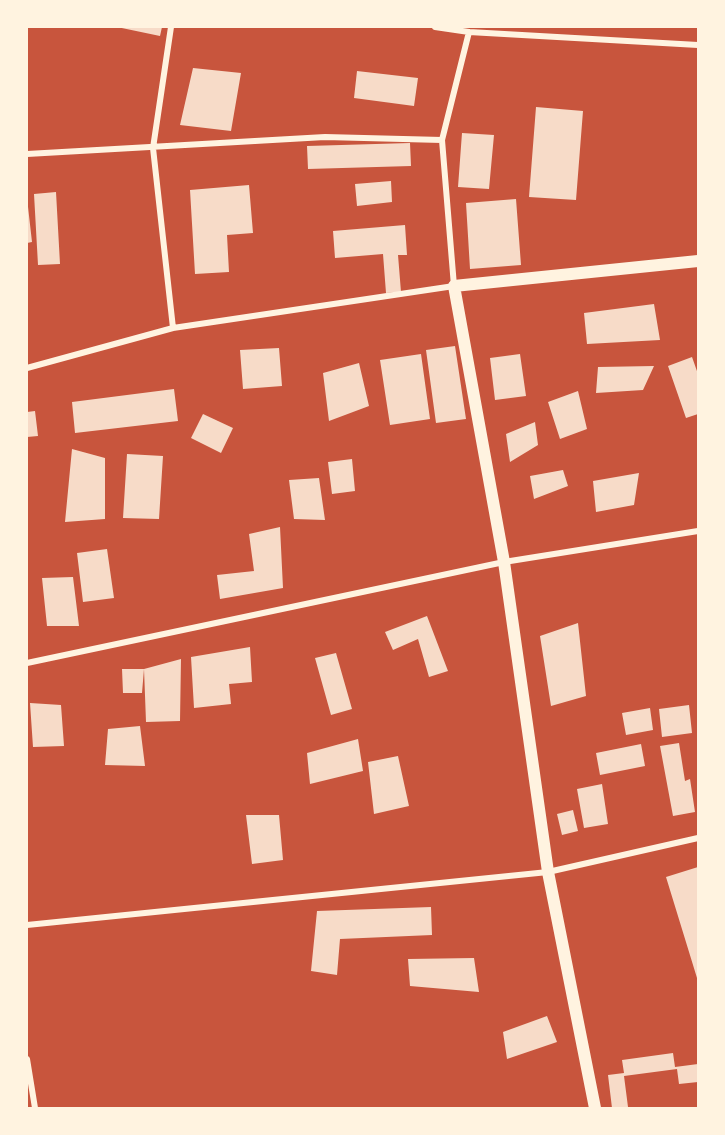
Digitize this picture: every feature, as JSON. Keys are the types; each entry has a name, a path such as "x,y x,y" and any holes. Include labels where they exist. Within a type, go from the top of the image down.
{"main road":[{"path":"596,1108 548,872 504,562 454,286 698,261"}],"street":[{"path":"171,27 153,148 173,328"},
{"path":"435,27 469,32 698,45"},
{"path":"27,368 173,328 454,286 442,140 469,32"},
{"path":"27,154 325,136 442,140"},
{"path":"27,663 504,562 698,531"},
{"path":"27,925 548,872 698,838"},
{"path":"27,1059 35,1108"}],"building":[{"path":"117,27 162,27 160,36"},
{"path":"193,68 241,73 231,131 180,125"},
{"path":"357,71 418,78 414,106 354,98"},
{"path":"536,107 583,111 576,200 529,197"},
{"path":"462,133 494,135 489,189 458,187"},
{"path":"410,143 411,166 308,169 307,146"},
{"path":"391,181 392,202 357,206 355,184"},
{"path":"249,185 253,233 227,235 229,272 195,274 190,190"},
{"path":"56,192 60,264 38,265 34,194"},
{"path":"27,198 32,242 27,243"},
{"path":"516,199 521,265 470,269 466,203"},
{"path":"405,225 407,255 398,255 401,292 386,293 383,254 335,258 333,231"},
{"path":"654,304 660,340 587,344 584,313"},
{"path":"455,346 466,419 436,423 426,350"},
{"path":"279,348 282,386 243,389 240,350"},
{"path":"421,354 430,419 390,425 380,360"},
{"path":"520,354 526,396 495,400 490,358"},
{"path":"692,357 698,374 698,414 686,418 668,366"},
{"path":"359,363 369,406 329,421 323,373"},
{"path":"654,366 643,390 596,393 598,367"},
{"path":"174,389 178,421 75,433 72,402"},
{"path":"578,391 587,429 560,439 548,402"},
{"path":"35,411 38,436 27,437 27,412"},
{"path":"203,414 233,428 221,453 191,438"},
{"path":"535,422 538,445 510,462 506,434"},
{"path":"72,449 105,458 105,519 65,522"},
{"path":"127,454 163,456 159,519 123,518"},
{"path":"352,459 355,491 332,494 328,462"},
{"path":"563,470 568,486 534,499 530,476"},
{"path":"639,473 634,505 596,512 593,481"},
{"path":"319,478 325,520 294,519 289,480"},
{"path":"280,527 283,588 220,599 217,575 254,571 249,534"},
{"path":"107,549 114,598 83,602 77,553"},
{"path":"73,577 79,626 47,626 42,578"},
{"path":"427,616 448,671 429,677 418,639 393,650 385,632"},
{"path":"578,623 586,696 551,706 540,636"},
{"path":"250,647 252,682 229,684 231,704 194,708 191,657"},
{"path":"336,653 352,709 331,715 315,658"},
{"path":"181,659 180,721 146,722 144,669"},
{"path":"122,669 144,669 142,693 123,693"},
{"path":"30,703 61,705 64,746 33,747"},
{"path":"689,705 692,733 662,737 659,709"},
{"path":"650,708 653,730 626,735 622,713"},
{"path":"140,726 145,766 105,765 108,729"},
{"path":"358,739 363,771 310,784 307,753"},
{"path":"679,743 685,781 690,779 695,812 673,816 660,746"},
{"path":"641,744 645,766 600,775 596,753"},
{"path":"398,756 409,806 374,814 368,762"},
{"path":"602,784 608,824 584,828 577,789"},
{"path":"573,810 578,831 562,835 557,814"},
{"path":"246,815 279,815 283,860 252,864"},
{"path":"698,867 698,978 697,978 666,877"},
{"path":"431,907 432,935 340,939 337,975 311,971 317,911"},
{"path":"474,958 479,992 410,986 408,959"},
{"path":"547,1016 557,1042 507,1059 503,1032"},
{"path":"673,1053 675,1067 698,1064 698,1082 679,1084 677,1069 624,1076 628,1107 612,1108 608,1075 624,1073 622,1060"}]}
